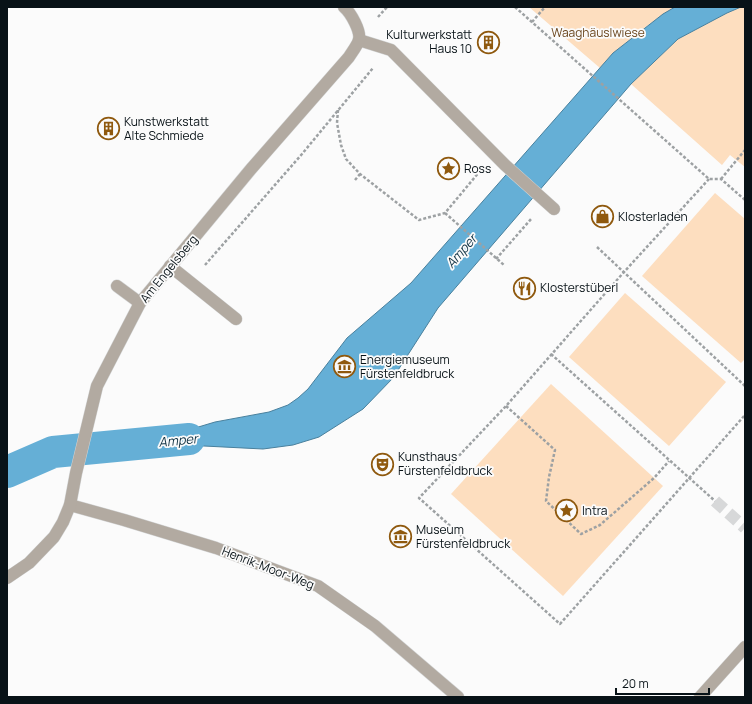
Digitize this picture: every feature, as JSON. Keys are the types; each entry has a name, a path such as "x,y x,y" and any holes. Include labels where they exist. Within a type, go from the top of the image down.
{"street":[{"path":"344,7 349,11 357,25 359,40 391,50 505,165 547,202"},
{"name":"Am Engelsberg","path":"7,578 29,563 54,537 63,522 70,505 76,473 97,386 140,303 251,169 349,57 359,40"},
{"path":"170,266 236,319"},
{"path":"117,286 140,303"},
{"name":"Henrik-Moor-Weg","path":"70,505 216,548 318,586 375,626 458,697"},
{"path":"700,697 745,647"}],"path":[{"path":"515,7 708,179 721,179 745,200"},
{"path":"532,22 545,7"},
{"path":"306,149 377,63 384,48"},
{"path":"338,110 337,123 340,145 346,159 360,174 419,220 445,213 494,154"},
{"path":"721,179 745,150"},
{"path":"355,180 360,174"},
{"path":"708,179 506,406 420,498 560,624 745,415"},
{"path":"496,259 547,202"},
{"path":"445,213 504,265"},
{"path":"597,247 745,386"},
{"path":"551,354 715,501"},
{"path":"506,406 555,450 549,477 546,501 581,534 600,525 654,478 669,461"}],"green space":[{"name":"Waaghäuslwiese","path":"529,7 675,7 635,35 600,68"},
{"path":"741,7 745,7 745,167 730,155 722,165 631,84 678,39"},
{"path":"715,193 745,219 745,359 741,363 642,276"},
{"path":"625,293 726,382 669,446 569,357"},
{"path":"551,384 663,486 563,596 451,494"}],"water":[{"path":"675,7 741,7 678,39 631,84 438,308 393,378 363,409 319,437 293,445 263,449 145,443 215,422 269,412 288,405 298,398 308,389 347,338 411,283 613,53 663,14"}],"waterway":[{"name":"Amper","path":"7,472 53,452 189,439"}],"tunnel":[{"path":"715,501 745,528"}],"place":[{"name":"Kulturwerkstatt Haus 10","path":"488,42"},
{"name":"Kunstwerkstatt Alte Schmiede","path":"108,129"},
{"name":"Ross","path":"448,169"},
{"name":"Klosterladen","path":"603,217"},
{"name":"Klosterstüberl","path":"524,288"},
{"name":"Energiemuseum Fürstenfeldbruck","path":"344,367"},
{"name":"Kunsthaus Fürstenfeldbruck","path":"383,464"},
{"name":"Intra","path":"566,511"},
{"name":"Museum Fürstenfeldbruck","path":"401,537"}]}
